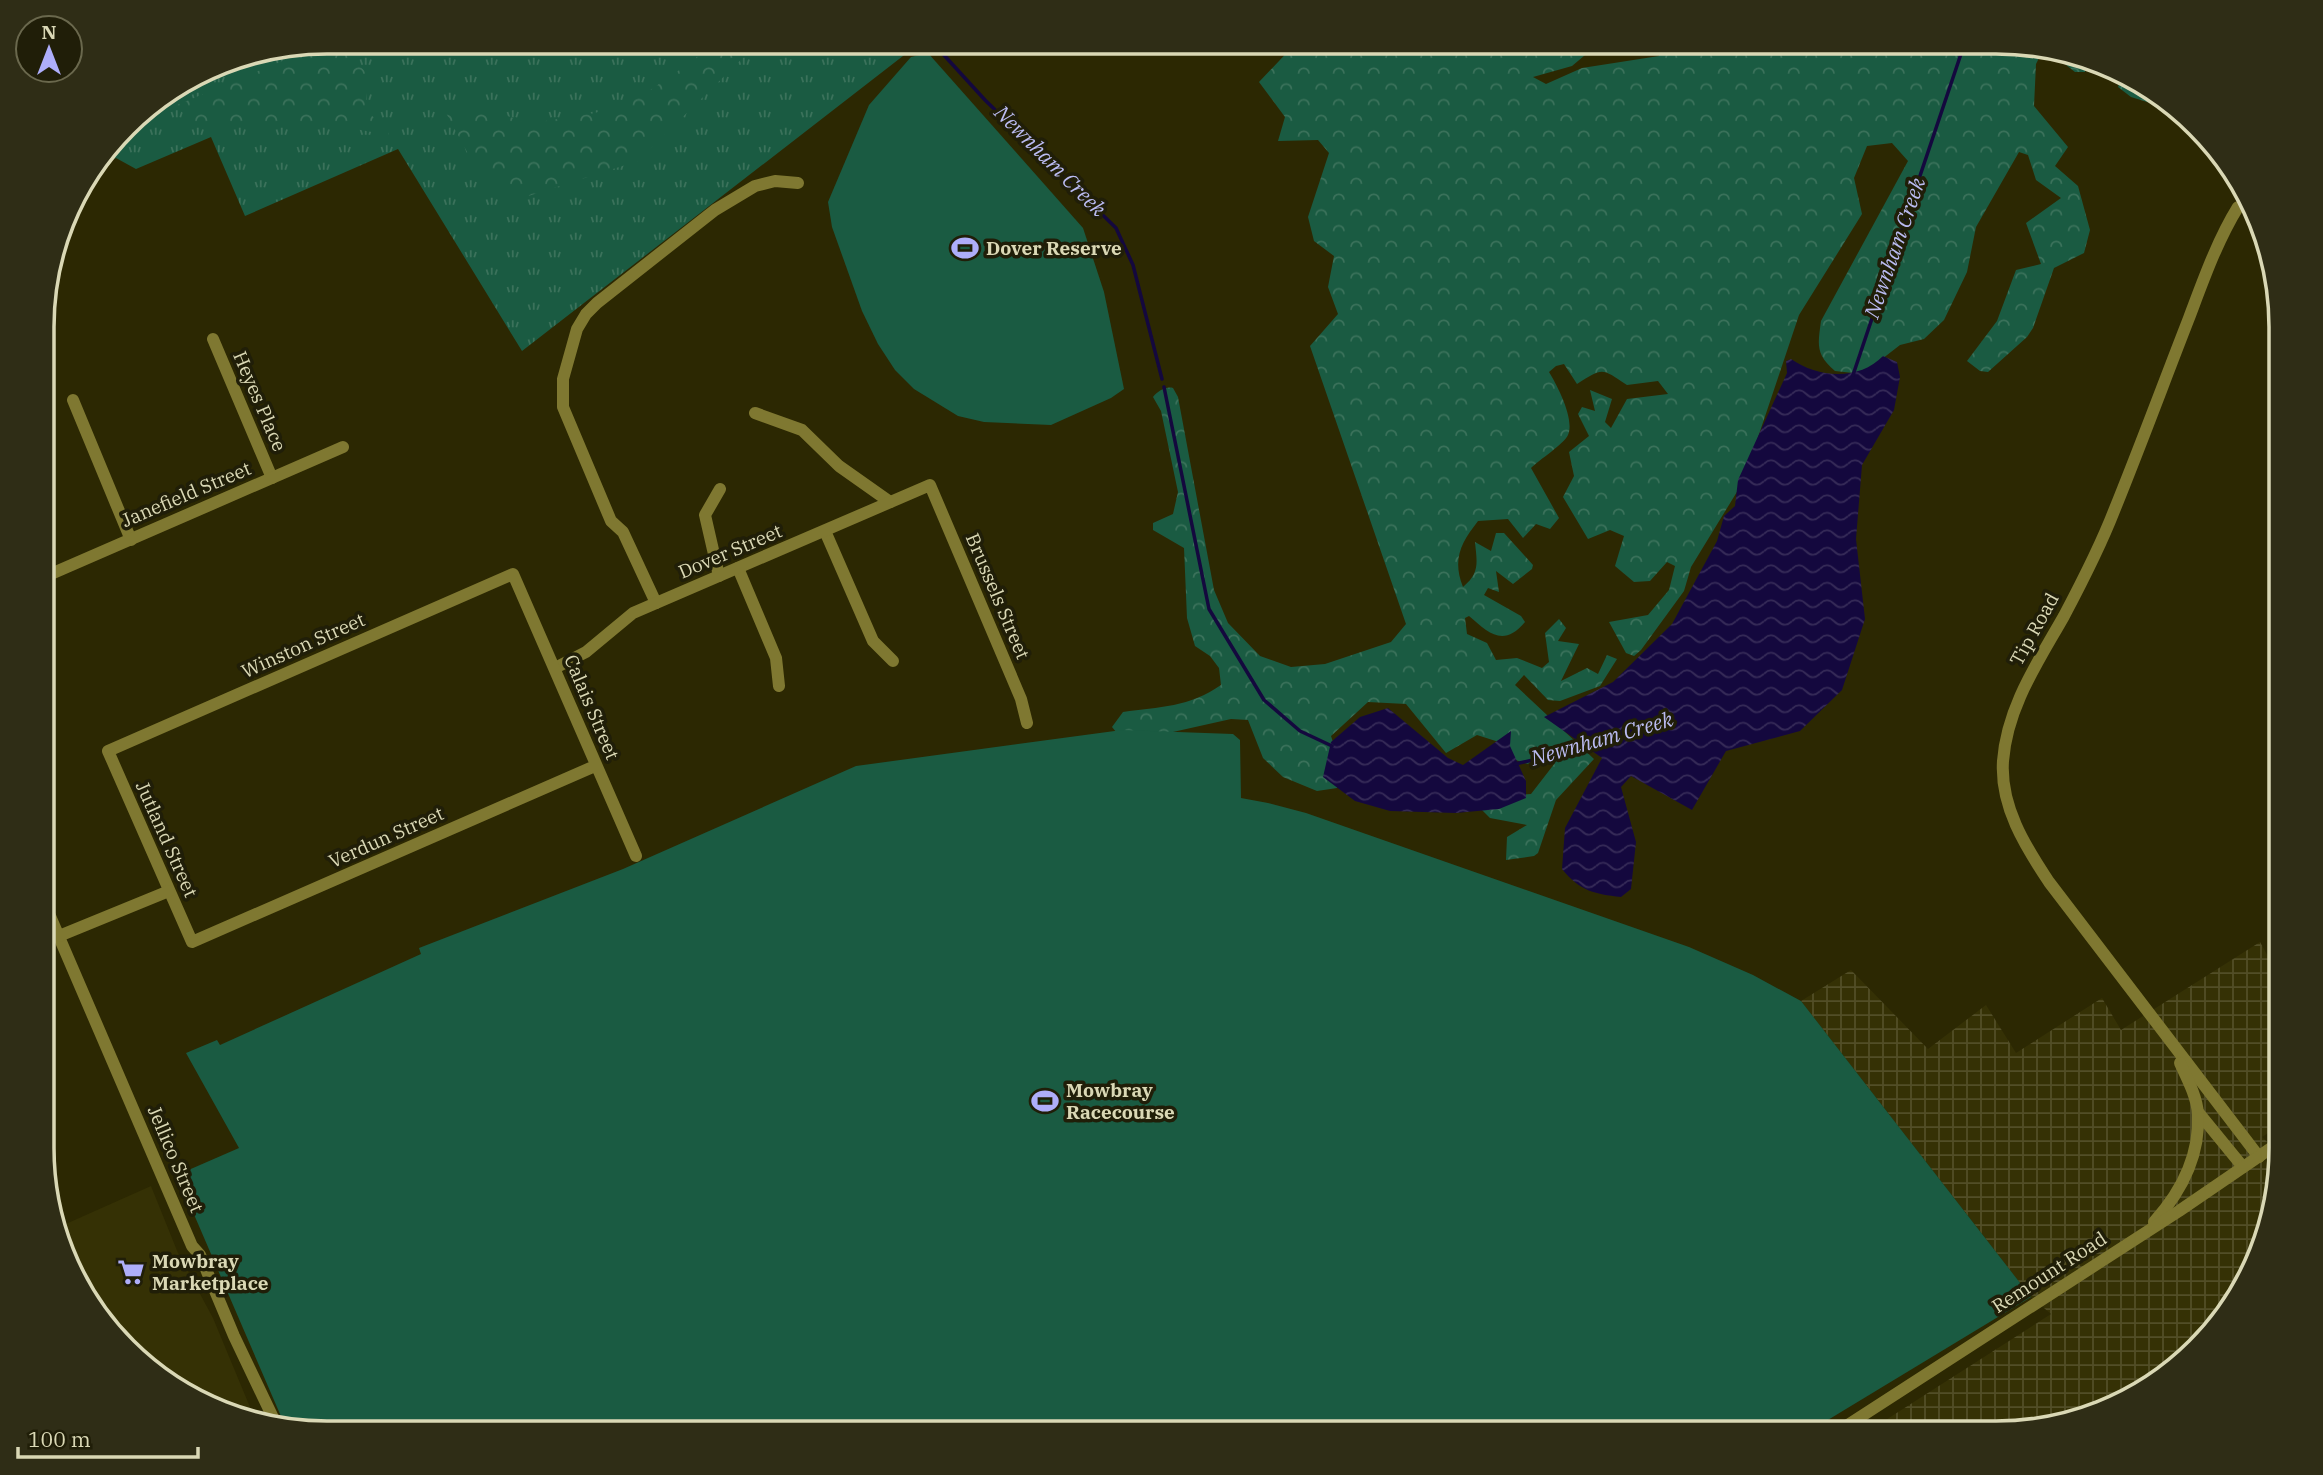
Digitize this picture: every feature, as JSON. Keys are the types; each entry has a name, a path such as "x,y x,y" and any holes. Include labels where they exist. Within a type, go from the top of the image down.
{"street":[{"path":"656,603 623,532 611,521 563,407 563,379 577,329 597,303 715,210 755,186 775,181 798,183"},
{"name":"Tip Road","path":"2238,207 2207,272 2096,553 2018,699 2007,734 2003,780 2007,801 2027,849 2049,882 2259,1157"},
{"name":"Heyes Place","path":"213,339 272,478"},
{"path":"73,400 131,540"},
{"path":"755,413 802,430 839,466 890,502"},
{"name":"Janefield Street","path":"54,573 344,447"},
{"name":"Dover Street","path":"555,668 586,652 634,613 930,485"},
{"name":"Brussels Street","path":"930,485 1021,699 1027,723"},
{"path":"719,576 705,515 720,489"},
{"path":"825,531 873,641 893,661"},
{"path":"738,568 776,658 779,687"},
{"name":"Calais Street","path":"513,574 636,856"},
{"name":"Winston Street","path":"108,751 513,574"},
{"name":"Jutland Street","path":"108,751 192,942"},
{"name":"Verdun Street","path":"192,942 595,766"},
{"path":"54,930 169,891"},
{"name":"Jellico Street","path":"54,932 192,1246 200,1255 234,1336 271,1414"},
{"name":"Tip Road","path":"2174,1046 2200,1115 2243,1167"},
{"path":"2200,1115 2218,1104"},
{"name":"Tip Road","path":"2144,1233 2171,1204 2188,1174 2196,1147 2200,1115"},
{"name":"Remount Road","path":"1855,1421 2269,1150"}],"shaded area":[{"path":"2260,942 2269,958 2269,1132 2262,1137 2269,1144 2268,1165 2263,1201 2254,1235 2241,1268 2223,1299 2201,1328 2176,1353 2147,1375 2100,1400 2049,1415 2013,1420 1884,1421 2051,1314 2031,1297 1801,1001 1851,970 1928,1049 1986,1005 2016,1053 2102,998 2121,1030"},
{"name":"Mowbray Marketplace","path":"151,1186 178,1253 213,1318 251,1409 223,1400 191,1384 161,1364 134,1341 111,1314 91,1284 75,1252 66,1224"}],"green space":[{"path":"328,54 906,54 522,351 398,149 245,216 211,137 136,169 116,158 112,160 147,122 191,91 240,69 292,57"},
{"path":"351,54 369,77 365,109 389,132 388,135 339,126 207,122 191,124 177,105 292,57"},
{"path":"699,54 747,54 638,161 519,199 479,174 446,113 484,106 527,124 595,113 640,97"},
{"name":"Dover Reserve","path":"929,54 1083,228 1104,292 1124,389 1111,398 1051,425 984,422 958,416 914,389 895,370 878,344 862,311 832,227 828,202 869,105 911,57"},
{"path":"1286,54 1586,54 1572,66 1533,77 1546,84 1582,68 1659,54 1995,54 2039,58 2036,64 2034,106 2068,147 2055,166 2078,186 2090,230 2084,253 2054,268 2033,328 2027,337 1988,372 1980,371 1967,361 1997,321 2016,270 2041,264 2026,223 2061,198 2036,180 2028,155 2019,152 1976,227 1967,272 1944,320 1924,339 1900,345 1869,369 1853,373 1835,371 1824,359 1819,348 1821,321 1908,161 1892,143 1867,146 1854,178 1862,214 1799,315 1743,482 1691,567 1684,591 1634,656 1626,653 1609,622 1648,615 1669,590 1675,566 1667,562 1650,581 1634,582 1615,566 1624,536 1610,530 1588,539 1563,497 1574,476 1569,452 1589,436 1578,414 1582,407 1595,411 1590,390 1612,399 1605,422 1611,428 1627,399 1668,394 1658,381 1627,385 1612,375 1598,372 1577,384 1564,364 1549,372 1564,402 1570,428 1562,443 1531,468 1559,518 1550,529 1536,524 1523,538 1508,519 1478,521 1463,544 1458,560 1463,587 1475,572 1475,542 1491,551 1496,533 1504,533 1533,565 1532,569 1513,584 1496,571 1499,592 1488,588 1484,595 1521,616 1525,622 1517,630 1503,636 1483,628 1469,616 1465,618 1467,634 1487,643 1496,660 1517,658 1542,668 1549,662 1545,633 1559,619 1566,628 1558,641 1579,644 1561,681 1587,668 1598,674 1607,655 1617,659 1600,686 1560,701 1548,700 1524,675 1515,685 1594,759 1556,800 1538,853 1506,860 1507,837 1527,825 1490,818 1479,807 1486,797 1531,794 1555,763 1548,745 1528,764 1509,758 1502,743 1477,735 1446,753 1406,704 1368,702 1331,736 1341,767 1337,788 1317,791 1283,777 1263,758 1248,720 1231,719 1137,740 1122,739 1112,727 1123,712 1186,702 1221,685 1219,668 1210,656 1195,646 1187,618 1184,548 1153,530 1153,523 1173,514 1178,492 1161,411 1153,397 1165,388 1173,388 1178,397 1214,590 1228,623 1260,656 1291,667 1325,664 1391,642 1406,624 1310,346 1338,314 1328,287 1334,256 1314,241 1308,217 1329,153 1318,140 1278,141 1285,117 1259,82"},
{"path":"2064,64 2085,70 2075,72"},
{"path":"2119,84 2152,103 2131,97 2118,87"},
{"path":"135,133 135,144 120,150"},
{"name":"Mowbray Racecourse","path":"1122,730 1233,734 1240,740 1241,798 1306,813 1689,947 1753,975 1801,1001 2031,1297 1826,1421 328,1421 281,1416 177,1175 239,1148 186,1053 217,1040 220,1045 421,954 419,948 623,869 856,766"}],"water":[{"path":"1883,356 1897,362 1900,377 1894,410 1862,465 1856,539 1865,619 1842,690 1800,731 1726,751 1692,810 1631,776 1621,787 1636,842 1631,889 1621,897 1595,893 1581,887 1562,869 1565,828 1602,758 1544,717 1613,682 1672,624 1717,541 1724,516 1735,506 1738,480 1787,373 1786,361 1791,359 1813,370 1838,374 1862,370"},
{"path":"1388,708 1448,758 1463,765 1511,731 1510,746 1526,781 1526,798 1499,809 1456,813 1390,811 1355,801 1323,777 1331,742 1360,717"}],"waterway":[{"name":"Newnham Creek","path":"943,54 985,100 1116,228 1133,265 1162,379"},
{"name":"Newnham Creek","path":"1853,375 1961,54"},
{"name":"Newnham Creek","path":"1164,387 1209,609 1264,700 1300,731 1332,746"},
{"name":"Newnham Creek","path":"1515,764 1589,747"}],"place":[{"name":"Dover Reserve","path":"965,248"},
{"name":"Mowbray Racecourse","path":"1045,1101"},
{"name":"Mowbray Marketplace","path":"131,1272"}]}
